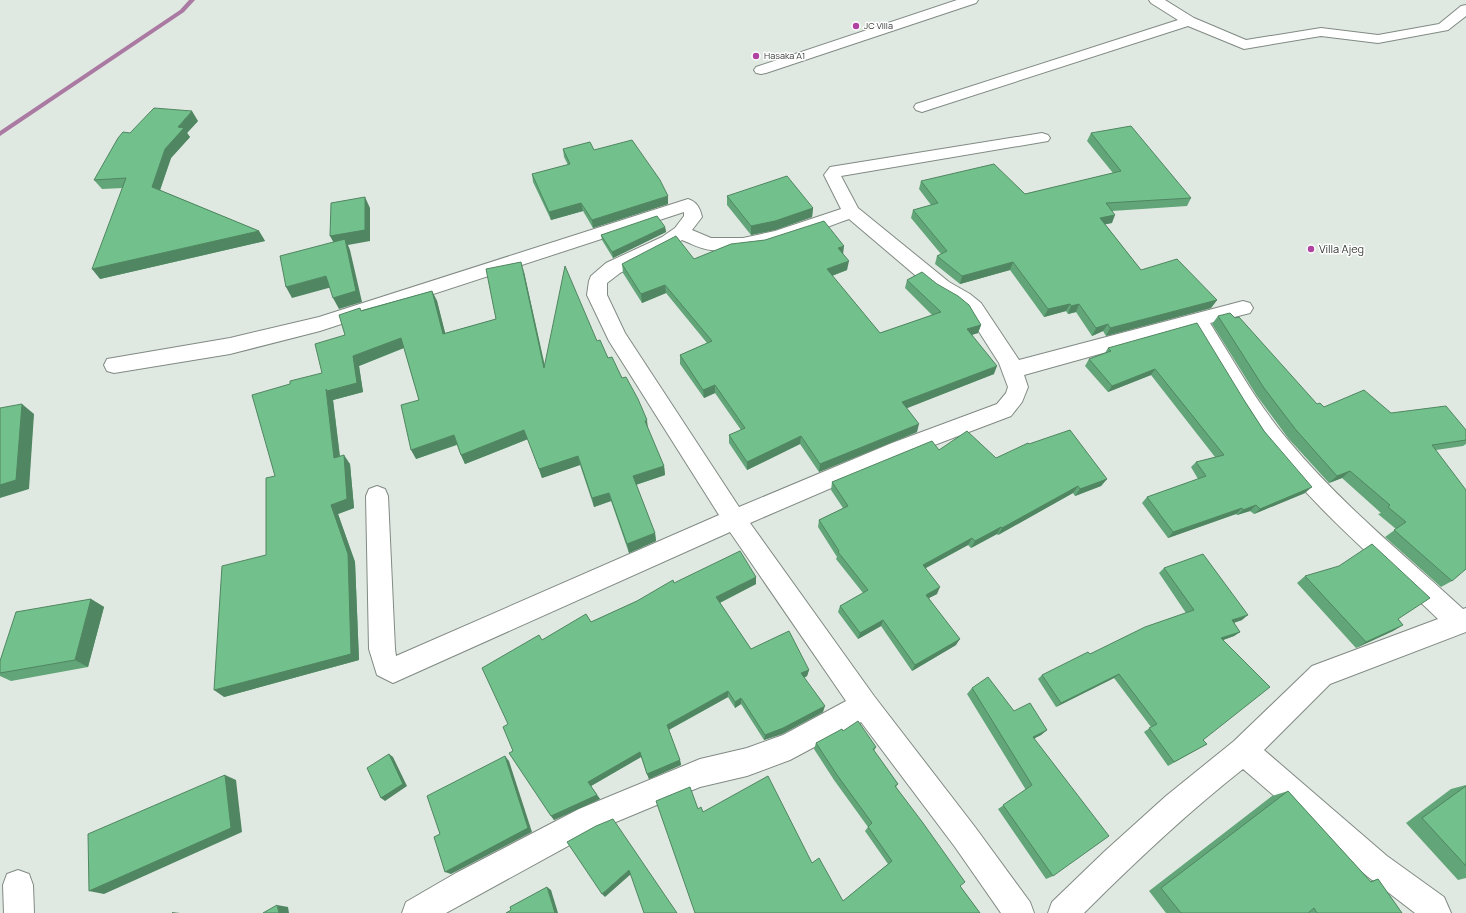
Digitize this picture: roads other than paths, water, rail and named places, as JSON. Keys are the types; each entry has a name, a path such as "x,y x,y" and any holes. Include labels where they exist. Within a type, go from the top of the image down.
{"street":[{"path":"761,70 971,0"},
{"path":"1156,0 1189,21 1244,45 1321,32 1378,39 1443,26 1466,9"},
{"path":"922,106 1189,21"},
{"path":"377,496 382,649 386,666 393,670 734,519 900,449 1004,410 1015,396 1018,387 1009,361 1002,348 974,308 963,299 942,287 850,211 849,206 834,183 832,176 836,171 1042,138"},
{"path":"114,365 230,346 320,324 688,205 692,210 693,217 681,232 668,241 613,268 598,281 597,295 616,336 734,519 865,705 965,837 1018,913"},
{"path":"681,232 708,243 723,245 749,244 793,231 850,211"},
{"path":"1012,370 1243,308"},
{"path":"1063,913 1115,861 1176,806 1218,771 1244,752 1321,675 1462,621 1343,513 1280,446 1247,400 1198,319"},
{"path":"417,913 467,884 589,819 700,773 747,762 790,746 865,705"},
{"path":"1244,752 1431,911"}],"waterway":[{"path":"0,134 182,11 192,0"}],"place":[{"name":"JC Villa","path":"856,26"},
{"name":"Hasaka A1","path":"756,56"},
{"name":"Villa Ajeg","path":"1311,249"}]}
